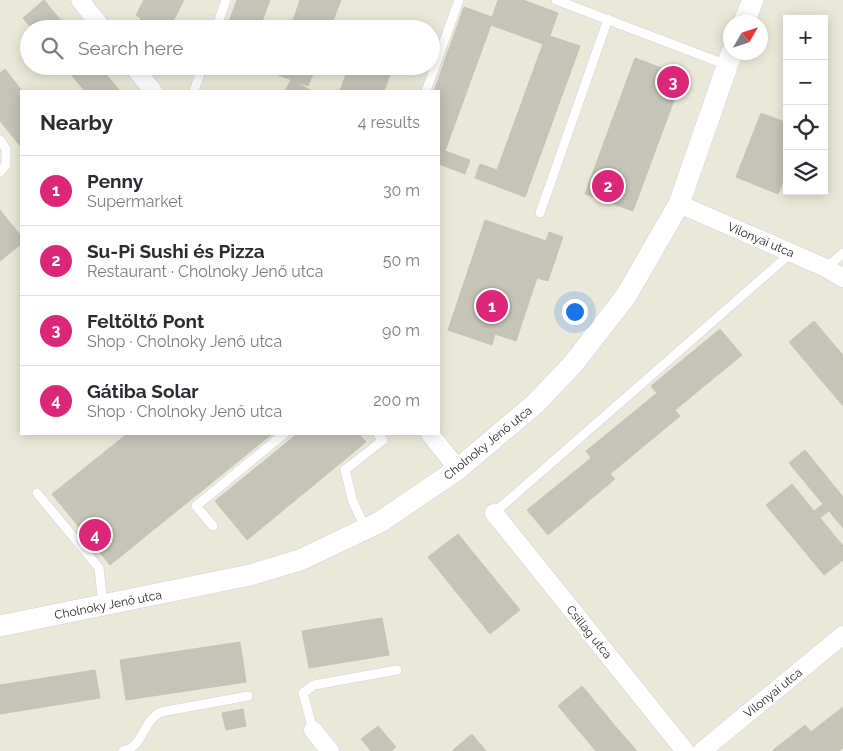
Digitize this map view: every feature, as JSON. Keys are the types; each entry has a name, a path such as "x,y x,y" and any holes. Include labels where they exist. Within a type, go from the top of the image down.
{"street":[{"path":"80,0 96,20"},
{"path":"747,15 753,0"},
{"name":"Cholnoky Jenő utca","path":"0,626 250,575 300,560 366,529 458,469 536,403 573,364 626,296 679,204 730,60"},
{"path":"140,75 152,90"},
{"name":"Vilonyai utca","path":"679,204 826,268 843,278"},
{"path":"431,435 458,469"},
{"name":"Csillag utca","path":"494,513 685,751"},
{"name":"Vilonyai utca","path":"702,751 843,635"},
{"path":"313,730 330,751"}],"lane":[{"path":"219,20 226,0"},
{"path":"440,52 459,0"},
{"path":"556,0 608,20 723,57"},
{"path":"540,213 608,20"},
{"path":"194,90 200,75"},
{"path":"426,90 432,75"},
{"path":"0,140 6,149 6,165 0,172"},
{"path":"494,513 791,253"},
{"path":"826,268 843,253"},
{"path":"213,526 196,506 283,435"},
{"path":"366,529 353,502 345,470 383,440 379,435"},
{"path":"37,493 99,568 103,606"},
{"path":"313,730 303,693 314,685 397,670"},
{"path":"123,751 128,750 141,739 152,717 160,712 248,696"}],"building":[{"path":"44,0 61,20 25,20 23,18"},
{"path":"144,0 184,0 174,20 140,20 141,18 136,15"},
{"path":"237,0 270,0 262,20 229,20"},
{"path":"300,0 341,0 333,20 293,20"},
{"path":"498,0 523,0 558,13 550,36 580,46 525,197 475,178 480,164 497,170 543,44 491,25 445,151 470,160 465,174 440,164 440,90 434,90 464,7 492,17"},
{"path":"635,58 683,76 633,211 585,194"},
{"path":"5,69 21,90 20,146 0,121 0,73"},
{"path":"72,75 107,75 119,90 84,90"},
{"path":"278,75 312,75 308,86"},
{"path":"346,75 390,75 384,90 340,90"},
{"path":"291,80 310,90 286,90"},
{"path":"761,113 783,121 783,181 778,194 736,177"},
{"path":"0,210 20,235 20,245 0,261"},
{"path":"485,220 546,241 549,232 563,237 548,281 537,278 516,341 495,334 492,345 448,330"},
{"path":"814,321 843,355 843,406 789,342"},
{"path":"720,329 742,355 675,410 680,416 610,474 615,479 548,535 527,510 591,458 586,451 657,393 651,386"},
{"path":"126,435 271,435 110,565 52,494"},
{"path":"296,435 360,435 366,442 247,540 215,501"},
{"path":"805,450 843,497 843,528 829,511 820,518 843,546 843,560 824,575 766,505 792,484 814,511 823,504 789,463"},
{"path":"458,534 520,610 490,634 428,557"},
{"path":"382,618 389,655 309,668 302,631"},
{"path":"240,642 246,682 126,700 120,660"},
{"path":"95,670 100,698 0,714 0,685"},
{"path":"582,686 637,751 596,751 558,706"},
{"path":"843,707 843,748 839,751 772,751 805,725 811,732"},
{"path":"243,709 246,726 226,730 222,713"},
{"path":"378,726 396,747 391,751 371,751 361,739"},
{"path":"472,734 486,751 452,751"}],"place":[{"name":"Feltöltő Pont","path":"673,82"},
{"name":"Su-Pi Sushi és Pizza","path":"608,186"},
{"name":"Penny","path":"492,306"},
{"name":"Gátiba Solar","path":"95,535"}]}
